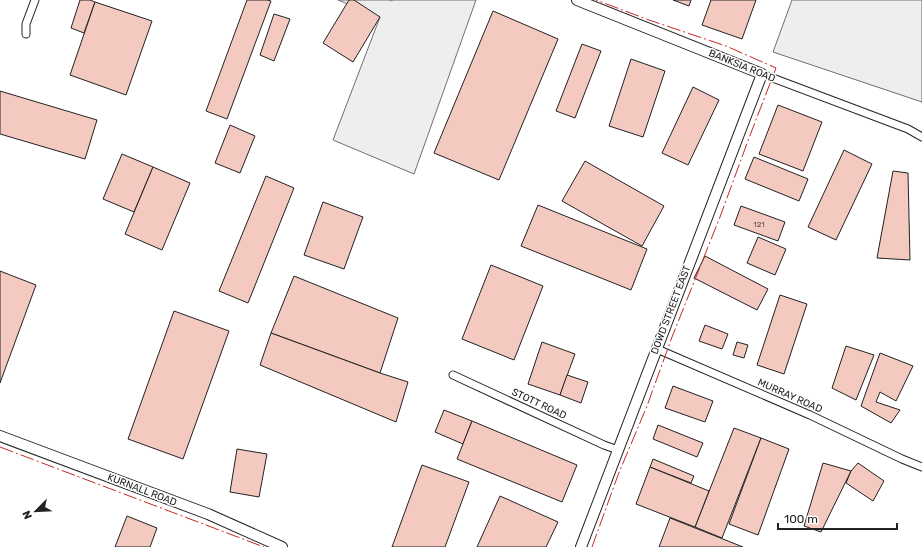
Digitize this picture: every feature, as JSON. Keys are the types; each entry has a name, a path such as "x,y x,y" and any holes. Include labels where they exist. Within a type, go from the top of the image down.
{"street":[{"path":"26,34 26,24 35,0"},
{"name":"BANKSIA ROAD","path":"577,0 762,74 908,129 922,132"},
{"name":"DOWD STREET EAST","path":"582,547 656,349 762,74"},
{"name":"BANKSIA ROAD","path":"908,129 922,137"},
{"name":"MURRAY ROAD","path":"656,349 810,415 922,468"},
{"name":"STOTT ROAD","path":"453,375 604,445 618,450"},
{"name":"KURNALL ROAD","path":"0,436 208,514 279,546"}],"shaded area":[{"path":"338,0 476,0 414,174 333,140 380,17"},
{"path":"792,0 922,0 922,102 773,52"}],"building":[{"path":"80,0 90,0 95,2 84,33 71,28"},
{"path":"247,0 271,1 227,119 206,111"},
{"path":"349,0 354,0 380,17 353,62 323,43"},
{"path":"673,0 691,0 689,6"},
{"path":"711,0 756,0 742,39 702,25"},
{"path":"95,2 152,21 126,95 70,75"},
{"path":"493,11 558,39 499,180 434,153"},
{"path":"274,14 290,19 274,61 260,55"},
{"path":"582,44 601,51 575,118 556,111"},
{"path":"631,59 665,71 643,137 609,126"},
{"path":"693,87 719,100 688,165 662,153"},
{"path":"0,91 97,120 85,159 0,134"},
{"path":"778,105 822,122 803,171 759,154"},
{"path":"230,125 255,136 240,173 215,163"},
{"path":"844,150 872,164 836,240 808,227"},
{"path":"122,154 153,167 134,212 103,199"},
{"path":"754,157 808,179 799,201 745,179"},
{"path":"585,161 664,206 642,246 562,201"},
{"path":"153,167 190,183 162,250 125,234"},
{"path":"893,171 908,173 910,260 877,258"},
{"path":"266,176 294,188 248,303 219,291"},
{"path":"323,202 363,217 344,269 304,255"},
{"path":"538,205 647,249 631,290 521,246"},
{"path":"741,206 785,222 778,241 734,225"},
{"path":"758,237 786,249 775,275 747,263"},
{"path":"705,256 768,289 757,310 694,278"},
{"path":"491,265 543,286 514,360 462,339"},
{"path":"0,271 36,285 0,383"},
{"path":"294,276 398,318 380,373 271,333"},
{"path":"780,295 807,304 784,374 757,365"},
{"path":"174,311 229,331 183,459 128,439"},
{"path":"705,325 728,334 722,349 699,341"},
{"path":"271,333 408,382 396,422 260,365"},
{"path":"542,342 575,354 560,395 528,384"},
{"path":"737,342 748,345 744,358 733,355"},
{"path":"846,346 874,355 856,400 832,388"},
{"path":"880,353 913,366 896,401 880,392 876,402 900,410 891,423 861,406"},
{"path":"567,375 588,382 581,403 560,395"},
{"path":"673,386 713,401 705,422 665,408"},
{"path":"444,410 472,421 463,444 435,432"},
{"path":"472,421 577,465 562,502 457,459"},
{"path":"658,425 703,443 697,457 653,439"},
{"path":"734,428 761,438 722,538 695,527"},
{"path":"761,438 789,449 758,535 729,524"},
{"path":"237,449 267,454 259,497 230,492"},
{"path":"653,459 694,476 691,483 650,467"},
{"path":"823,463 851,471 821,532 804,526"},
{"path":"858,463 884,481 873,501 846,483 851,471"},
{"path":"422,465 469,482 445,547 392,547"},
{"path":"650,467 709,491 695,527 636,504"},
{"path":"500,496 558,522 546,547 477,547"},
{"path":"127,516 157,528 150,547 115,547"},
{"path":"670,518 743,547 659,547"}],"power":[{"path":"592,547 618,475 647,406 672,337 720,217 776,68 726,46 596,0"},
{"path":"0,447 264,547"}]}
